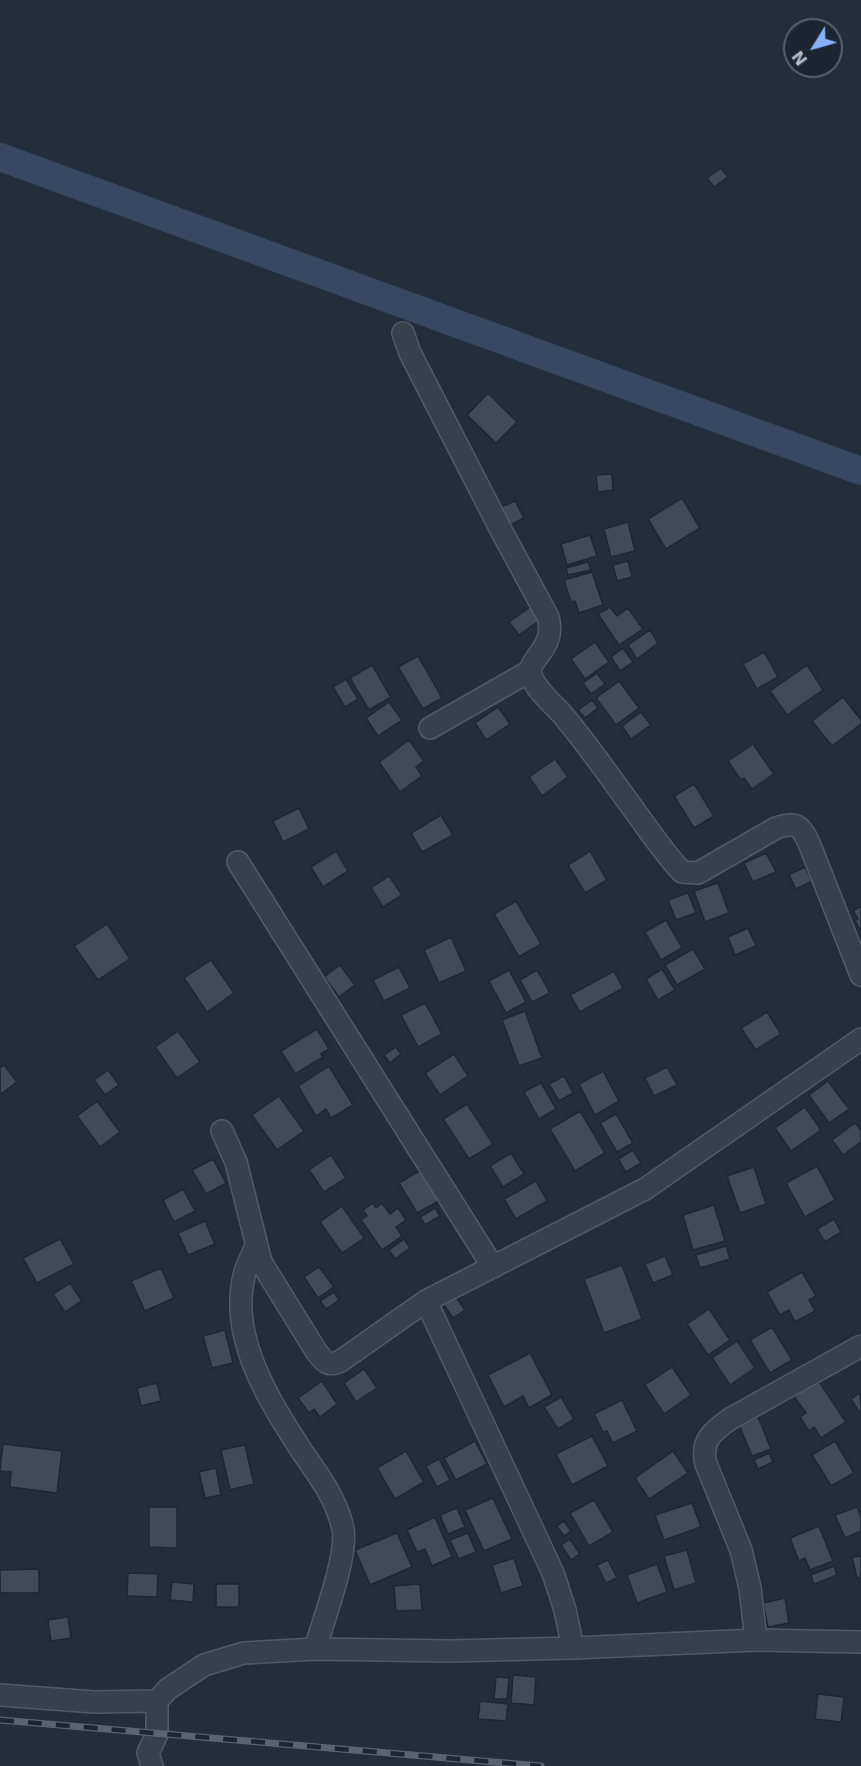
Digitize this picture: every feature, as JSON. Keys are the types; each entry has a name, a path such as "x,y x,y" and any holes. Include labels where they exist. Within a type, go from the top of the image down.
{"street":[{"path":"403,333 421,374 548,617 551,627 549,639 530,671 536,684 585,742 682,872 698,873 786,824 798,827 804,832 861,975"},
{"path":"430,728 530,671"},
{"path":"238,862 493,1267"},
{"path":"222,1131 236,1162 261,1262 316,1351 327,1364 336,1364 426,1301 645,1190 861,1039"},
{"path":"256,1246 244,1275 241,1318 255,1369 283,1422 328,1489 343,1531 343,1552 315,1649"},
{"path":"426,1301 553,1573 565,1610 573,1648"},
{"path":"756,1640 750,1588 741,1550 706,1464 704,1448 714,1430 730,1419 861,1346"},
{"path":"152,1766 148,1754 157,1734 157,1701 168,1689 204,1665 244,1653 315,1649 450,1651 573,1648 756,1640 861,1642"},
{"path":"0,1695 94,1702 157,1701"}],"building":[{"path":"721,168 728,177 714,187 707,178"},
{"path":"488,393 517,422 496,443 467,415"},
{"path":"612,474 613,490 598,492 596,475"},
{"path":"682,498 700,528 666,549 648,519"},
{"path":"515,501 524,518 508,526 499,508"},
{"path":"628,522 635,551 611,557 604,529"},
{"path":"590,535 597,556 567,565 561,544"},
{"path":"628,561 632,577 617,581 613,565"},
{"path":"588,562 591,570 568,575 566,568"},
{"path":"592,572 603,605 579,613 575,601 571,602 564,580"},
{"path":"530,607 540,620 519,635 509,622"},
{"path":"610,607 617,616 628,608 643,629 619,645 598,614"},
{"path":"650,630 658,643 637,659 628,645"},
{"path":"595,642 609,662 585,679 571,659"},
{"path":"623,648 633,662 620,671 611,657"},
{"path":"764,652 778,677 757,689 743,664"},
{"path":"418,656 442,698 423,709 398,667"},
{"path":"372,665 391,697 369,710 350,678"},
{"path":"807,665 823,690 787,715 770,691"},
{"path":"597,673 605,684 591,694 583,683"},
{"path":"346,679 358,699 345,707 333,687"},
{"path":"619,681 639,708 616,725 596,698"},
{"path":"843,697 861,720 861,724 832,746 812,721"},
{"path":"592,700 598,708 585,718 578,710"},
{"path":"389,702 402,720 378,736 366,718"},
{"path":"498,707 510,724 486,740 475,723"},
{"path":"641,712 651,725 631,739 622,726"},
{"path":"409,740 424,761 416,767 422,776 400,792 379,762"},
{"path":"753,744 774,774 752,789 744,778 741,780 728,761"},
{"path":"555,759 568,777 542,796 529,777"},
{"path":"694,784 714,816 694,828 674,796"},
{"path":"299,808 309,829 283,842 273,821"},
{"path":"441,815 453,835 422,852 411,833"},
{"path":"336,851 348,871 323,887 311,867"},
{"path":"590,851 607,880 585,893 568,865"},
{"path":"766,853 776,872 753,882 744,863"},
{"path":"805,867 812,881 796,889 789,875"},
{"path":"389,876 402,895 383,907 371,888"},
{"path":"718,883 729,913 705,922 694,891"},
{"path":"688,893 696,913 676,920 668,900"},
{"path":"516,901 541,944 519,957 494,914"},
{"path":"861,906 861,931 855,921 858,919 853,911"},
{"path":"666,920 682,948 661,960 645,932"},
{"path":"107,924 130,959 98,980 74,946"},
{"path":"748,928 756,946 735,955 728,937"},
{"path":"451,937 466,971 439,983 424,950"},
{"path":"693,949 705,969 677,985 665,965"},
{"path":"211,960 234,993 207,1012 184,978"},
{"path":"340,965 355,985 339,997 324,977"},
{"path":"399,967 410,988 384,1001 373,980"},
{"path":"662,969 675,990 658,1000 646,979"},
{"path":"509,970 526,1002 506,1013 489,981"},
{"path":"537,970 550,993 532,1002 520,980"},
{"path":"614,971 623,988 580,1012 570,995"},
{"path":"425,1003 442,1034 418,1047 401,1015"},
{"path":"525,1011 542,1058 519,1066 502,1020"},
{"path":"767,1012 781,1034 756,1050 741,1028"},
{"path":"317,1029 329,1049 321,1054 323,1057 295,1074 281,1051"},
{"path":"178,1031 200,1062 177,1078 155,1047"},
{"path":"396,1047 401,1054 390,1063 384,1055"},
{"path":"454,1054 468,1076 440,1095 425,1073"},
{"path":"4,1065 17,1082 0,1095 0,1068"},
{"path":"329,1066 353,1105 331,1118 326,1109 316,1116 298,1086"},
{"path":"667,1067 677,1085 654,1096 645,1078"},
{"path":"108,1070 119,1085 105,1095 94,1080"},
{"path":"603,1071 619,1101 595,1115 579,1084"},
{"path":"564,1076 573,1093 559,1101 549,1084"},
{"path":"828,1081 849,1109 829,1123 809,1095"},
{"path":"541,1083 556,1109 539,1119 524,1092"},
{"path":"279,1096 304,1131 277,1150 252,1115"},
{"path":"97,1101 120,1132 100,1147 77,1116"},
{"path":"467,1104 493,1144 469,1159 443,1119"},
{"path":"805,1107 821,1130 791,1151 775,1128"},
{"path":"580,1111 605,1153 575,1171 550,1129"},
{"path":"616,1114 633,1143 617,1152 600,1123"},
{"path":"855,1123 861,1130 861,1142 843,1155 832,1140"},
{"path":"633,1150 641,1163 626,1172 618,1159"},
{"path":"511,1153 524,1174 503,1187 490,1166"},
{"path":"331,1155 346,1178 324,1192 309,1170"},
{"path":"213,1159 226,1183 206,1194 192,1170"},
{"path":"817,1166 835,1200 805,1217 786,1183"},
{"path":"754,1167 766,1204 740,1213 727,1176"},
{"path":"421,1170 439,1201 417,1213 399,1183"},
{"path":"536,1181 547,1201 516,1219 504,1199"},
{"path":"183,1189 195,1211 174,1222 163,1200"},
{"path":"373,1203 376,1208 382,1203 390,1214 398,1208 406,1220 396,1227 402,1236 382,1250 361,1220 367,1216 363,1210"},
{"path":"714,1205 725,1241 693,1250 683,1215"},
{"path":"342,1206 364,1238 342,1253 320,1222"},
{"path":"435,1208 440,1216 425,1225 420,1217"},
{"path":"834,1219 841,1232 825,1242 817,1229"},
{"path":"205,1221 215,1244 188,1255 178,1233"},
{"path":"60,1239 74,1264 37,1283 23,1258"},
{"path":"404,1239 410,1248 395,1259 389,1250"},
{"path":"726,1246 730,1259 700,1268 696,1255"},
{"path":"665,1256 673,1275 653,1283 645,1264"},
{"path":"622,1265 642,1319 604,1333 584,1279"},
{"path":"319,1267 334,1287 318,1298 304,1277"},
{"path":"161,1268 174,1298 145,1311 131,1281"},
{"path":"802,1272 816,1296 809,1300 815,1311 795,1322 789,1310 780,1315 767,1292"},
{"path":"70,1283 82,1301 65,1312 53,1294"},
{"path":"334,1292 339,1300 326,1309 320,1301"},
{"path":"456,1297 465,1310 453,1318 444,1305"},
{"path":"709,1309 730,1340 708,1355 687,1324"},
{"path":"772,1327 792,1360 770,1373 750,1340"},
{"path":"225,1330 233,1363 212,1368 203,1336"},
{"path":"737,1341 755,1368 730,1385 712,1358"},
{"path":"530,1353 552,1395 529,1408 523,1396 504,1407 488,1375"},
{"path":"672,1367 691,1395 664,1414 645,1385"},
{"path":"364,1369 377,1388 356,1402 344,1383"},
{"path":"818,1380 846,1422 821,1438 814,1427 809,1431 800,1417 806,1413 794,1396"},
{"path":"322,1381 337,1404 320,1417 314,1409 309,1413 298,1398"},
{"path":"157,1383 161,1401 141,1406 137,1388"},
{"path":"860,1393 861,1410 859,1412 851,1399"},
{"path":"561,1397 574,1419 558,1429 544,1407"},
{"path":"622,1400 637,1431 613,1443 607,1431 603,1432 594,1414"},
{"path":"758,1417 771,1449 752,1456 739,1425"},
{"path":"592,1436 608,1466 572,1485 556,1454"},
{"path":"475,1441 487,1464 456,1480 444,1458"},
{"path":"835,1441 854,1473 831,1486 812,1455"},
{"path":"3,1444 62,1451 57,1493 10,1487 11,1472 0,1471"},
{"path":"245,1445 254,1484 230,1490 221,1450"},
{"path":"406,1451 424,1482 395,1499 377,1468"},
{"path":"673,1451 688,1473 649,1499 635,1478"},
{"path":"769,1453 773,1462 758,1469 754,1460"},
{"path":"439,1459 450,1480 437,1487 426,1466"},
{"path":"216,1468 221,1495 205,1498 199,1472"},
{"path":"493,1498 512,1539 484,1551 465,1510"},
{"path":"594,1500 613,1532 589,1546 570,1513"},
{"path":"692,1503 701,1527 664,1540 655,1515"},
{"path":"149,1507 177,1507 177,1548 149,1547"},
{"path":"857,1507 861,1517 861,1531 845,1538 835,1515"},
{"path":"457,1508 465,1527 448,1534 440,1515"},
{"path":"435,1517 452,1557 432,1566 425,1549 417,1552 407,1530"},
{"path":"564,1521 571,1531 564,1536 557,1526"},
{"path":"819,1526 833,1561 810,1570 805,1558 799,1561 790,1538"},
{"path":"397,1533 412,1567 370,1585 355,1550"},
{"path":"468,1533 476,1552 459,1559 450,1540"},
{"path":"570,1539 580,1554 571,1560 561,1545"},
{"path":"687,1550 696,1583 674,1590 664,1556"},
{"path":"861,1556 861,1577 857,1578 852,1557"},
{"path":"514,1558 523,1586 501,1593 492,1565"},
{"path":"608,1560 617,1578 606,1583 597,1565"},
{"path":"657,1564 667,1592 637,1603 627,1575"},
{"path":"834,1566 837,1575 814,1584 811,1575"},
{"path":"39,1569 39,1593 0,1593 0,1570"},
{"path":"128,1573 158,1574 157,1597 127,1596"},
{"path":"172,1582 194,1584 193,1602 170,1600"},
{"path":"216,1584 239,1584 239,1607 216,1607"},
{"path":"420,1584 422,1610 396,1611 394,1586"},
{"path":"785,1598 789,1623 768,1627 763,1603"},
{"path":"68,1617 71,1638 51,1641 48,1620"},
{"path":"513,1675 536,1677 534,1705 511,1703"},
{"path":"496,1677 509,1678 507,1699 494,1699"},
{"path":"818,1694 844,1697 841,1722 815,1719"},
{"path":"480,1701 508,1704 506,1721 478,1719"}],"waterway":[{"path":"0,157 861,471"}],"railway":[{"path":"0,1720 541,1766"}]}
